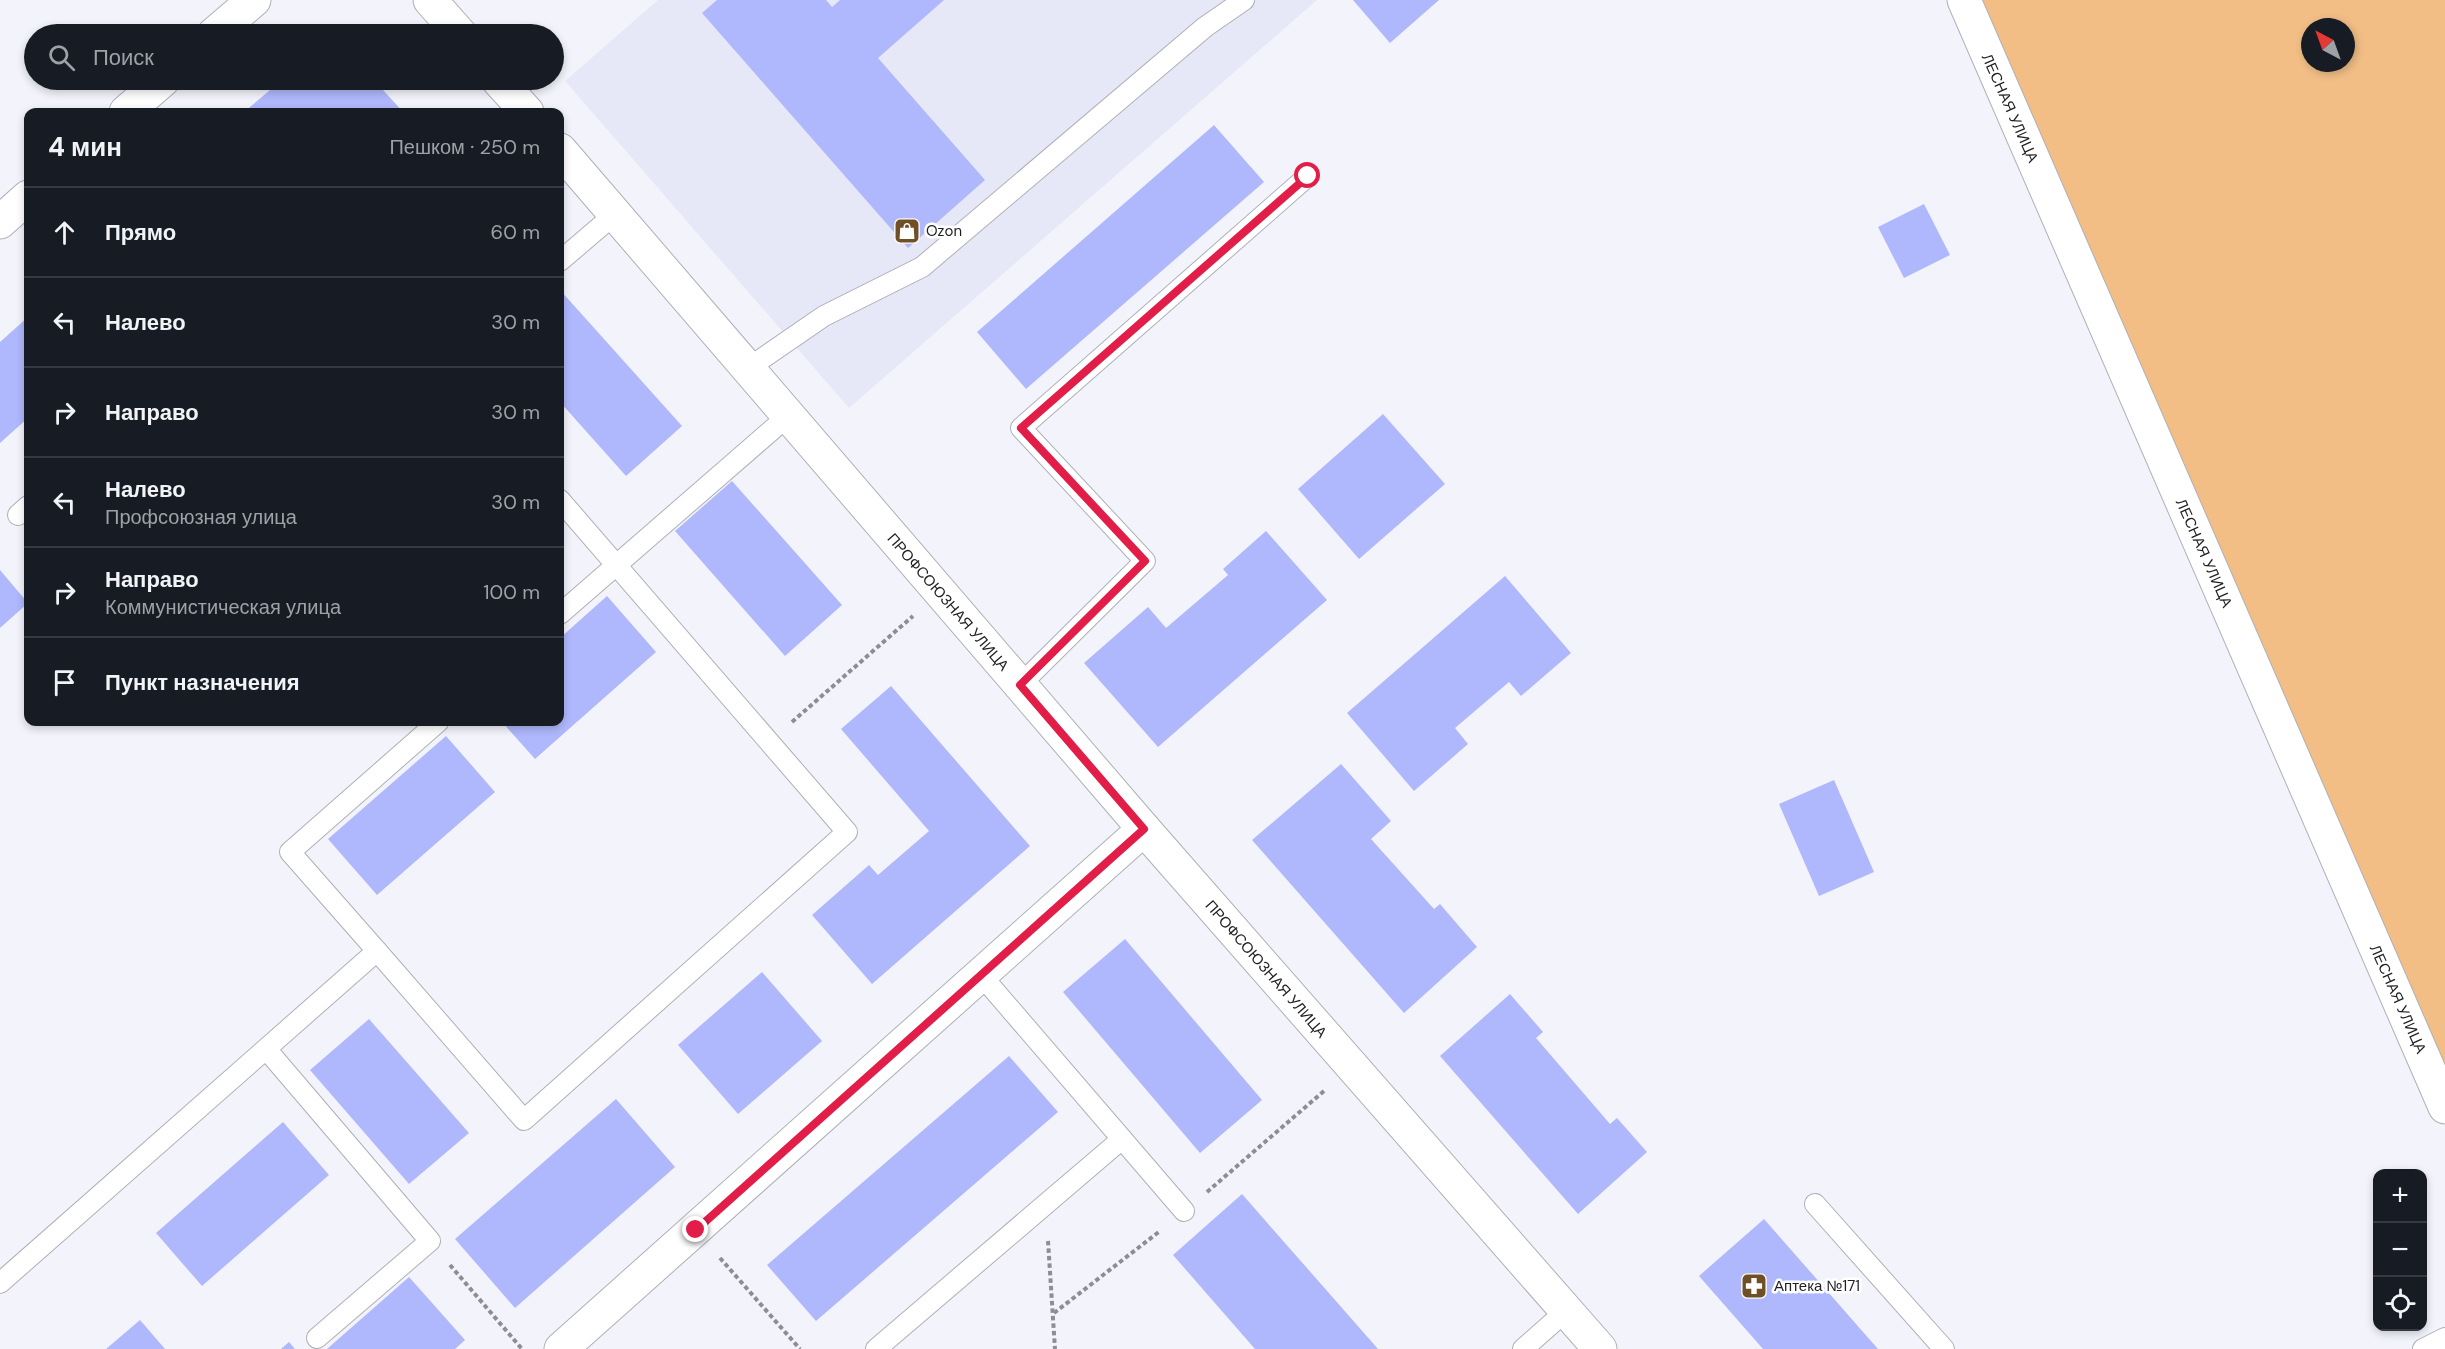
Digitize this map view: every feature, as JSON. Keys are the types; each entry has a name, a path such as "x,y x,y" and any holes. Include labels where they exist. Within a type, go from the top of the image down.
{"street":[{"path":"226,24 254,0"},
{"path":"430,0 451,24"},
{"name":"ЛЕСНАЯ УЛИЦА","path":"1964,0 2445,1107"},
{"path":"131,108 151,90"},
{"path":"507,90 523,108"},
{"name":"ПРОФСОЮЗНАЯ УЛИЦА","path":"564,155 1144,829 1600,1349"},
{"path":"0,222 24,201"},
{"path":"561,1349 1144,829"}],"lane":[{"path":"747,369 824,316 922,267 1205,27 1244,0"},
{"path":"1020,685 1145,561 1021,428 1308,176"},
{"path":"564,258 615,214"},
{"path":"564,610 788,416"},
{"path":"433,726 290,852 524,1120 847,832 564,505"},
{"path":"0,1283 377,951"},
{"path":"981,975 1184,1211"},
{"path":"267,1050 430,1241 317,1338"},
{"path":"876,1349 1122,1139"},
{"path":"1815,1204 1944,1349"},
{"path":"1523,1349 1566,1311"},
{"path":"2423,1349 2445,1338"}],"path":[{"path":"769,742 940,592"},
{"path":"1046,1204 1055,1349"},
{"path":"696,1230 800,1349"},
{"path":"430,1241 522,1349"}],"shaded area":[{"path":"658,0 1317,0 849,408 565,81"},
{"path":"1964,0 2445,0 2445,1107"}],"building":[{"path":"717,0 826,0 832,7 840,0 944,0 878,58 985,180 908,248 702,13"},
{"path":"1353,0 1439,0 1390,43"},
{"path":"270,90 383,90 399,108 249,108"},
{"path":"1214,125 1264,182 1026,389 977,332"},
{"path":"1924,204 1950,255 1904,278 1878,227"},
{"path":"564,294 682,426 626,476 564,406"},
{"path":"24,321 24,422 0,443 0,342"},
{"path":"1383,414 1445,484 1359,559 1298,489"},
{"path":"732,481 842,605 785,656 675,531"},
{"path":"1266,531 1327,600 1158,747 1084,663 1148,607 1166,628 1228,575 1223,569"},
{"path":"0,570 24,598 24,607 0,628"},
{"path":"1505,576 1571,653 1521,696 1509,682 1455,728 1468,744 1414,791 1347,713"},
{"path":"607,596 656,652 535,759 506,726 564,726 564,634"},
{"path":"891,686 1030,846 872,984 812,915 869,865 878,875 929,831 841,729"},
{"path":"446,736 495,792 377,895 328,839"},
{"path":"1341,764 1391,821 1371,839 1434,909 1440,904 1477,947 1404,1013 1252,840"},
{"path":"1834,780 1874,872 1819,896 1779,804"},
{"path":"1125,939 1262,1100 1200,1153 1063,992"},
{"path":"762,972 822,1041 738,1114 678,1045"},
{"path":"1510,994 1543,1032 1536,1038 1610,1124 1617,1118 1647,1152 1578,1214 1440,1056"},
{"path":"369,1019 469,1133 409,1184 310,1070"},
{"path":"1009,1056 1058,1112 816,1321 767,1265"},
{"path":"616,1099 675,1167 515,1308 455,1239"},
{"path":"283,1122 329,1175 202,1286 156,1233"},
{"path":"1242,1194 1378,1349 1255,1349 1173,1255"},
{"path":"1764,1219 1878,1349 1763,1349 1699,1276"},
{"path":"409,1277 465,1340 455,1349 327,1349"},
{"path":"140,1320 165,1349 106,1349"},
{"path":"289,1342 295,1349 281,1349"}],"place":[{"name":"Ozon","path":"907,231"},
{"name":"Аптека №171","path":"1754,1286"}],"route":[{"path":"696,1230 1144,829 1020,685 1145,561 1021,428 1308,176"}]}
